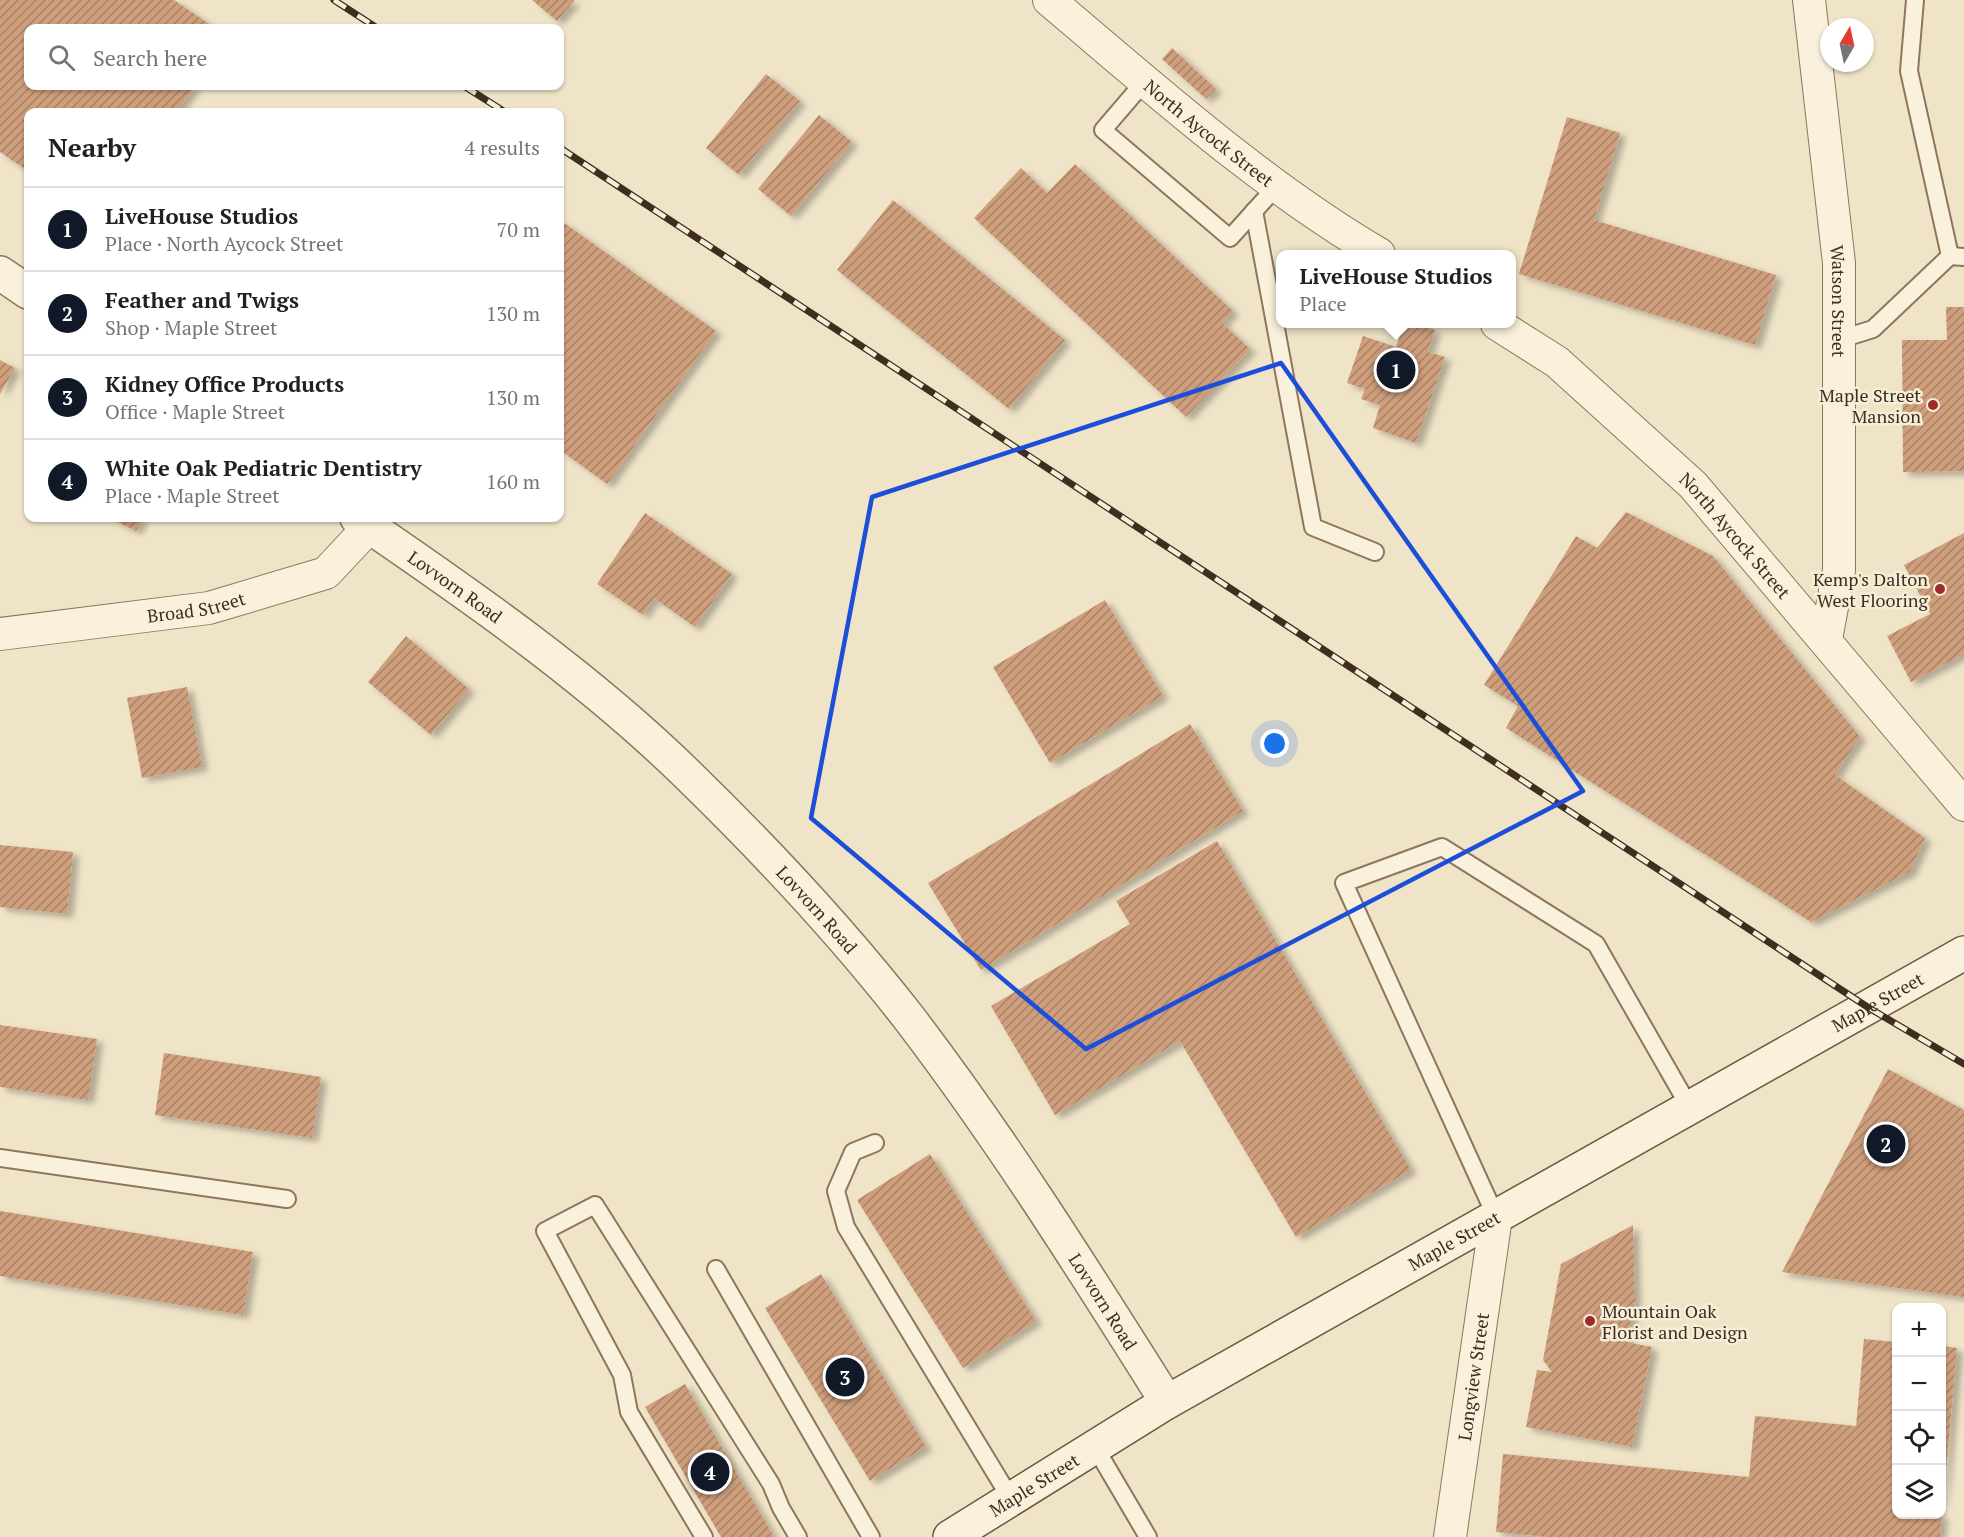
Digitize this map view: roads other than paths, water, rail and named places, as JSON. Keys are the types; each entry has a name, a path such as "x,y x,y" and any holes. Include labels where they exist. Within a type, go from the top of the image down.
{"street":[{"name":"North Aycock Street","path":"1049,0 1191,121 1275,188 1371,250"},
{"name":"Watson Street","path":"1809,0 1839,263 1841,339 1839,570 1827,639"},
{"path":"0,273 24,289"},
{"name":"North Aycock Street","path":"1503,328 1557,362 1693,485 1827,639 1964,805"},
{"name":"Broad Street","path":"0,634 209,608 326,573 363,522"},
{"name":"Lovvorn Road","path":"363,522 560,663 687,773 800,890 909,1018 1060,1230 1167,1402"},
{"name":"Maple Street","path":"950,1537 1167,1402 1964,953"},
{"name":"Longview Street","path":"1450,1537 1496,1216"}],"lane":[{"path":"1841,339 1873,328 1957,257 1909,71 1915,0"},
{"path":"1145,81 1103,130 1230,238 1275,188"},
{"path":"1254,211 1313,527 1375,552"},
{"path":"1496,1216 1344,883 1442,847 1596,944 1690,1108"},
{"path":"875,1143 853,1152 836,1191 846,1227 1011,1499"},
{"path":"0,1158 287,1199"},
{"path":"704,1537 629,1412 622,1375 545,1231 595,1205 771,1484 781,1508 798,1537"},
{"path":"716,1269 871,1537"},
{"path":"1095,1447 1148,1537"}],"railway":[{"path":"334,0 371,24"},
{"path":"470,90 499,108"},
{"path":"564,151 1869,1008 1964,1064"}],"place":[{"name":"LiveHouse Studios","path":"1396,370"},
{"name":"Maple Street Mansion","path":"1933,405"},
{"name":"Kemp's Dalton West Flooring","path":"1940,589"},
{"name":"Feather and Twigs","path":"1886,1144"},
{"name":"Mountain Oak Florist and Design","path":"1590,1321"},
{"name":"Kidney Office Products","path":"845,1377"},
{"name":"White Oak Pediatric Dentistry","path":"710,1472"}]}
